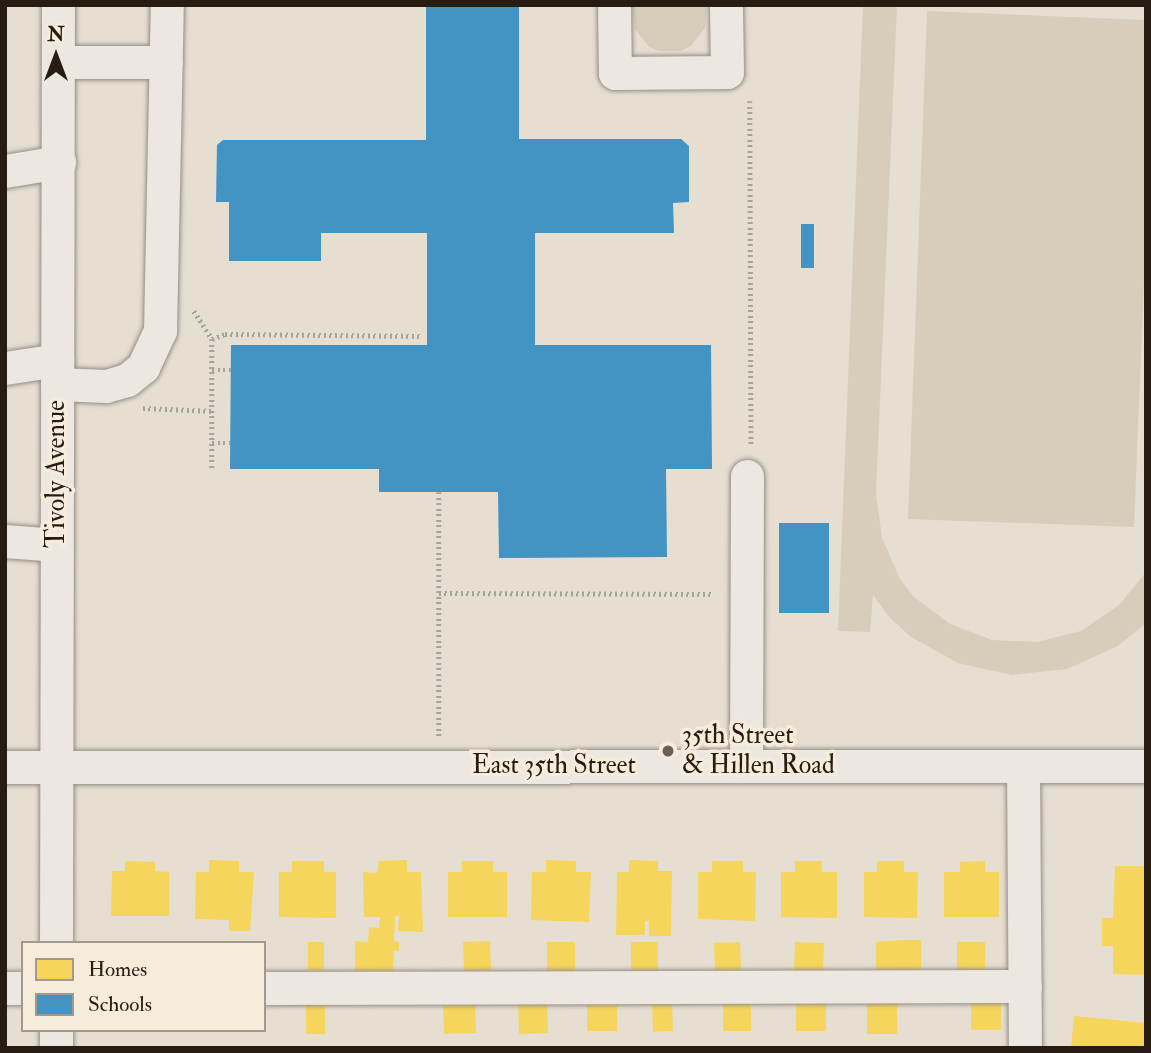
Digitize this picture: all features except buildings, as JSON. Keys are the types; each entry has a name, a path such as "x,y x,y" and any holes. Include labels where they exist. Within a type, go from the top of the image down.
{"street":[{"name":"Tivoly Avenue","path":"56,941 58,5"},
{"path":"5,368 57,372 106,386 127,380 143,367 160,331 167,5"},
{"path":"614,5 615,73 727,72 726,5"},
{"path":"58,62 166,62"},
{"path":"5,171 59,162"},
{"path":"746,766 747,476"},
{"path":"5,541 57,545"},
{"path":"1023,766 1026,1048"},
{"name":"East 35th Street","path":"5,767 1146,766"},
{"path":"266,988 1025,986"}],"path":[{"path":"747,476 751,471 750,101"},
{"path":"192,308 212,339 212,470"},
{"path":"212,339 225,334 422,335"},
{"path":"212,370 230,370"},
{"path":"130,408 212,411"},
{"path":"212,443 230,443"},
{"path":"439,492 439,738"},
{"path":"439,593 747,594"}],"shaded area":[{"path":"632,5 707,5 705,28 691,46 681,51 659,51 649,47 635,29"},
{"path":"863,5 897,5 876,493 882,538 900,579 914,597 950,624 992,640 1037,642 1081,631 1119,605 1146,572 1146,623 1118,646 1067,669 1012,675 958,663 911,637 890,618 873,595 870,632 838,631"},
{"path":"927,11 1146,20 1146,232 1134,527 908,519"}],"place":[{"name":"35th Street & Hillen Road","path":"668,751"}]}
